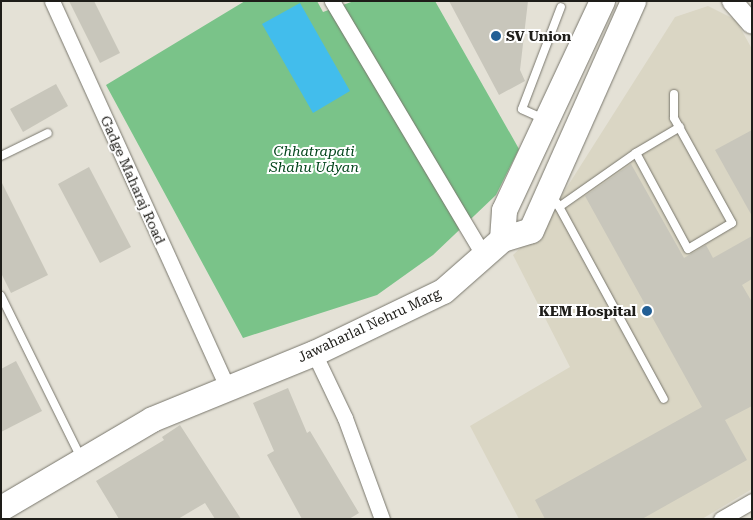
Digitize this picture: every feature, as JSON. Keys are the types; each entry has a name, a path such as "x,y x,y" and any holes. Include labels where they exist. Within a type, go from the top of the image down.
{"main road":[{"path":"601,1 548,121 504,210 502,239 531,230 554,198 633,1"},
{"name":"Jawaharlal Nehru Marg","path":"1,508 81,458 152,419 220,372 314,353 443,291 485,258 502,239"}],"street":[{"name":"Gadge Maharaj Road","path":"52,1 220,372"},
{"path":"332,1 485,258"},
{"path":"732,1 752,24"},
{"path":"314,353 345,418 382,519"},
{"path":"722,519 752,501"}],"lane":[{"path":"548,121 522,109 561,7"},
{"path":"636,153 688,249 732,223 674,118 674,94"},
{"path":"664,399 554,198 680,128"},
{"path":"1,156 48,133"},
{"path":"1,296 81,458"}],"shaded area":[{"name":"KEM Hospital","path":"708,6 736,20 752,49 752,489 702,519 519,519 470,426 570,367 513,255 541,228 675,17"}],"green space":[{"name":"Chhatrapati Shahu Udyan","path":"245,1 317,1 323,12 354,1 435,1 519,149 496,195 433,255 377,295 243,338 106,85"}],"water":[{"path":"300,3 350,91 313,113 262,24"}],"building":[{"path":"69,1 94,1 120,53 100,63"},
{"name":"SV Union","path":"449,1 528,1 520,70 525,81 499,95"},
{"path":"56,84 68,106 23,132 10,109"},
{"path":"752,130 752,216 715,150"},
{"path":"631,164 684,258 706,245 713,258 752,236 752,279 742,285 752,302 752,406 725,420 747,460 642,519 545,519 535,500 702,407 585,196"},
{"path":"89,167 131,247 100,263 58,184"},
{"path":"1,181 48,275 11,293 1,273"},
{"path":"16,361 42,411 1,432 1,369"},
{"path":"288,388 307,433 310,431 359,513 349,519 302,519 267,455 274,451 253,403"},
{"path":"180,425 241,519 215,519 205,503 178,519 119,519 96,481 164,440 162,437"}],"place":[{"name":"SV Union","path":"496,36"},
{"name":"KEM Hospital","path":"647,311"}]}
